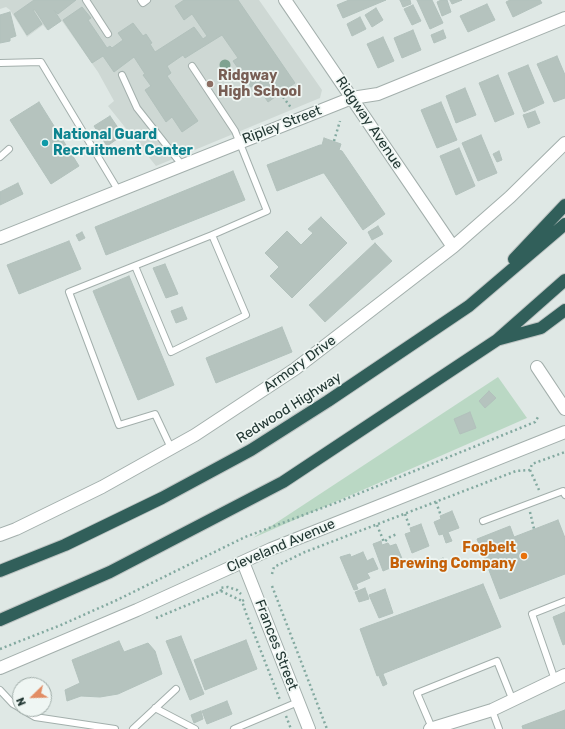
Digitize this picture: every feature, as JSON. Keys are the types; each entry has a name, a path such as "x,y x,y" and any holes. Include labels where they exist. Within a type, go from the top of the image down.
{"highway":[{"path":"469,306 565,205"},
{"name":"Redwood Highway","path":"0,571 65,545 162,498 251,450 328,401 469,306 565,224"},
{"path":"0,620 110,572 282,482 497,340 565,280"},
{"path":"497,340 541,328 565,310"}],"street":[{"name":"Ridgway Avenue","path":"285,0 453,247"},
{"name":"Ripley Street","path":"0,238 352,98 378,94 565,18"},
{"name":"Armory Drive","path":"0,535 16,529 102,487 195,435 295,369 453,247 510,197 565,143"},
{"path":"537,367 565,409"},
{"name":"Cleveland Avenue","path":"0,668 137,610 271,549 565,432"},
{"name":"Frances Street","path":"243,562 309,729"},
{"path":"431,729 448,727 492,710 560,678"}],"lane":[{"path":"86,0 108,34"},
{"path":"142,0 143,3 147,0"},
{"path":"0,63 41,62 118,190"},
{"path":"171,448 155,414 119,425 69,292 212,235 267,210 235,131 192,66"},
{"path":"122,75 137,108 182,165"},
{"path":"0,156 9,149"},
{"path":"136,266 171,352 246,315 212,235"},
{"path":"483,521 564,491 565,495"},
{"path":"560,678 532,614 565,602"},
{"path":"431,729 417,693 497,661 513,701"},
{"path":"133,729 176,689"},
{"path":"0,690 12,703"},
{"path":"234,729 298,702"},
{"path":"155,708 194,729"},
{"path":"492,710 499,729"},
{"path":"35,717 115,729"}],"path":[{"path":"280,93 292,109"},
{"path":"334,142 340,121"},
{"path":"0,649 61,625 117,600 244,537 338,502 535,422 538,417"},
{"path":"272,574 274,567 305,552 516,471 530,470 532,464 565,452"},
{"path":"436,502 442,516"},
{"path":"405,514 410,528"},
{"path":"377,525 384,542 397,534"},
{"path":"272,586 327,729"},
{"path":"237,590 245,600 242,601 291,729"},
{"path":"221,591 242,601"}],"shaded area":[{"name":"Ridgway High School","path":"0,0 259,0 322,90 320,98 156,166 108,106 114,101 98,72 62,21 47,30 43,25 27,37 10,10 6,7 0,9"}],"green space":[{"path":"498,377 527,418 253,538"}],"building":[{"path":"34,0 76,0 58,14 54,10 61,21 48,30 35,10 33,10 42,24 27,35 14,14"},
{"path":"184,0 238,0 295,83 268,102 256,84 251,87 233,61 238,58 222,35 185,58 183,55 167,66 171,73 167,76 198,121 182,132 172,117 166,122 145,90 151,86 143,75 145,74 134,57 114,72 103,56 92,63 63,20 82,7 91,18 88,20 107,48 110,46 112,48 123,40 118,33 133,23 143,36 146,34 152,43 150,44 155,52 194,27 203,39 207,36 192,14 184,20 175,6"},
{"path":"349,0 386,0 343,18 337,5"},
{"path":"400,0 410,0 411,4 403,7"},
{"path":"417,0 432,0 443,23 430,29"},
{"path":"447,0 451,12 442,16 437,2"},
{"path":"450,0 462,0 452,4"},
{"path":"510,0 540,0 542,3 513,17 506,2"},
{"path":"487,4 495,20 468,32 460,16"},
{"path":"413,5 421,21 412,25 404,9"},
{"path":"376,8 383,20 372,27 365,15"},
{"path":"10,12 16,36 10,38 10,41 0,43 0,15"},
{"path":"360,17 366,29 352,36 347,24"},
{"path":"413,30 421,50 402,58 394,38"},
{"path":"443,30 446,38 434,43 431,35"},
{"path":"383,37 394,61 378,68 367,44"},
{"path":"557,56 565,75 565,98 554,102 537,64"},
{"path":"528,65 544,103 524,112 508,73"},
{"path":"498,75 514,114 495,122 479,83"},
{"path":"465,88 476,115 456,123 446,96"},
{"name":"National Guard Recruitment Center","path":"39,102 79,166 51,184 10,120"},
{"path":"441,102 457,140 437,148 421,110"},
{"path":"535,111 540,123 528,128 523,115"},
{"path":"110,116 123,135 107,146 94,126"},
{"path":"481,135 497,173 478,181 462,143"},
{"path":"324,138 341,144 339,150 342,151 385,214 363,230 324,173 277,191 267,165 322,145"},
{"path":"459,148 475,186 456,195 440,156"},
{"path":"499,151 502,160 497,162 493,154"},
{"path":"233,171 245,200 106,255 95,227"},
{"path":"18,183 23,194 0,205 0,192"},
{"path":"321,217 347,243 292,298 270,276 279,267 265,253 287,231 301,245 313,233 308,229"},
{"path":"378,226 383,234 372,240 368,232"},
{"path":"82,232 85,238 79,241 76,235"},
{"path":"69,241 81,269 19,294 7,265"},
{"path":"375,243 392,261 325,322 309,305"},
{"path":"165,264 178,294 166,298 153,268"},
{"path":"129,276 174,385 138,400 93,291"},
{"path":"182,307 187,319 176,323 171,311"},
{"path":"282,327 292,352 216,383 206,358"},
{"path":"489,391 496,398 485,408 479,401"},
{"path":"470,412 476,428 460,434 454,419"},
{"path":"452,511 459,528 448,532 452,541 446,543 443,534 439,535 434,522 441,519 440,516"},
{"name":"Fogbelt Brewing Company","path":"558,520 565,538 565,574 500,599 477,539 510,526 514,537"},
{"path":"421,524 429,546 412,553 405,534 411,532 410,528"},
{"path":"381,541 382,545 388,543 390,546 396,544 403,561 394,564 395,566 383,571 373,544"},
{"path":"363,552 367,561 373,558 378,569 367,573 370,578 356,584 358,589 354,590 340,557 350,554 351,557"},
{"path":"443,558 447,568 441,571 437,561"},
{"path":"483,584 501,627 377,676 360,629"},
{"path":"365,588 369,599 359,602 355,592"},
{"path":"385,589 393,613 379,618 369,595"},
{"path":"565,612 565,644 563,645 553,617"},
{"path":"181,636 204,694 190,700 166,641"},
{"path":"246,640 257,669 205,690 194,660"},
{"path":"119,641 124,652 148,643 155,651 162,674 118,694 100,697 81,696 67,701 65,690 80,683 72,660"},
{"path":"383,674 387,684 383,686 379,676"},
{"path":"227,701 232,714 207,724 202,711"},
{"path":"565,710 565,729 523,729 522,726"},
{"path":"201,711 203,719 194,723 191,715"}],"place":[{"name":"Ridgway High School","path":"210,84"},
{"name":"National Guard Recruitment Center","path":"45,143"},
{"name":"Fogbelt Brewing Company","path":"524,556"}]}
